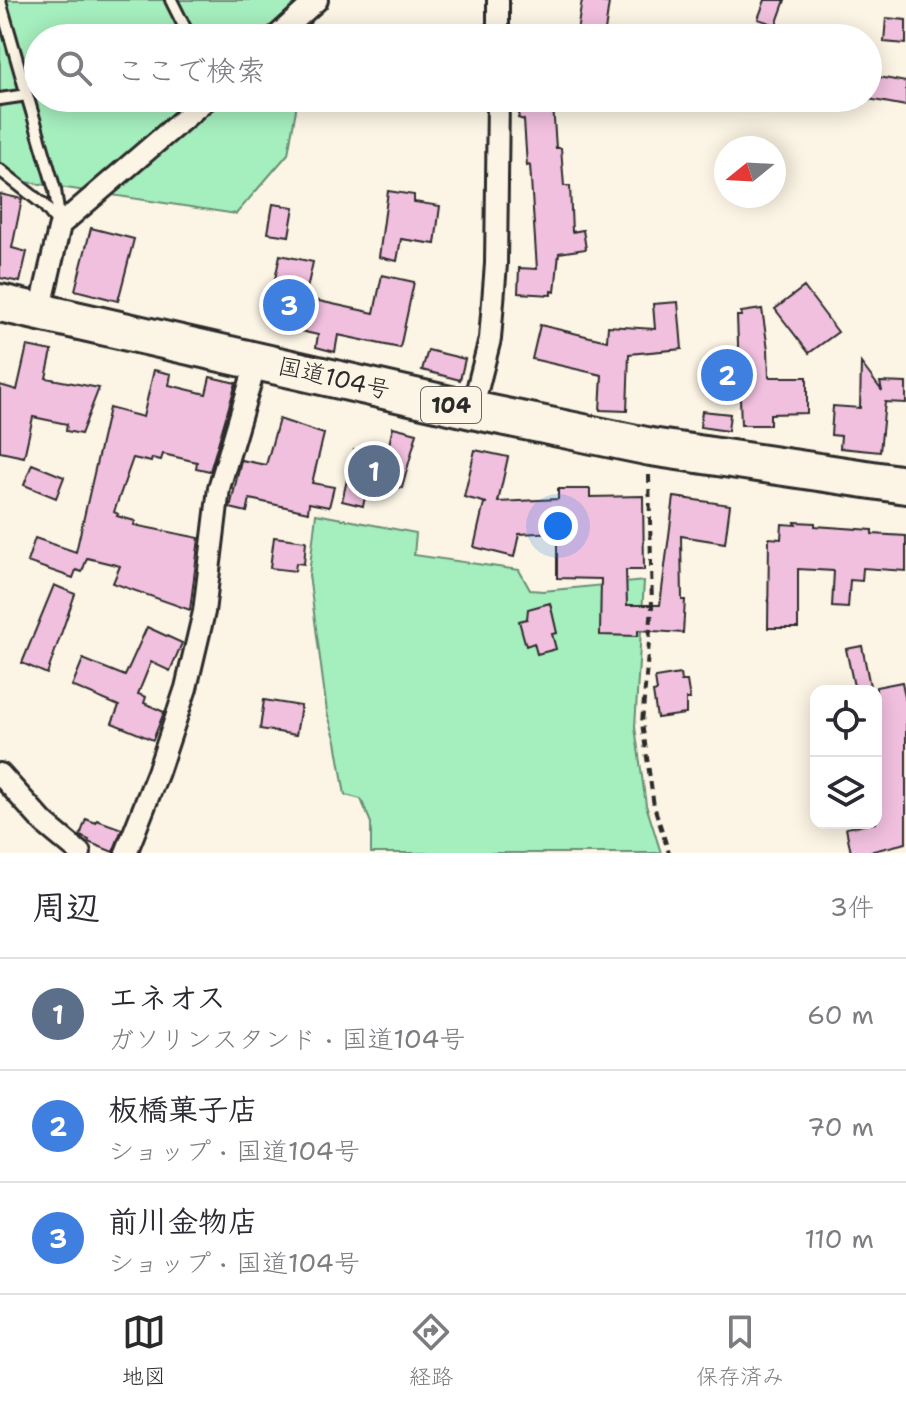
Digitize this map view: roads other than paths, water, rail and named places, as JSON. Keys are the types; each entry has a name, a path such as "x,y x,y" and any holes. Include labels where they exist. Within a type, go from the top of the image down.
{"highway":[{"name":"国道104号","path":"0,303 472,410 651,447 906,485"}],"street":[{"path":"290,24 317,0"},
{"path":"498,0 498,24"},
{"path":"40,312 60,225 192,112"},
{"path":"472,410 490,339 496,264 498,112"},
{"path":"126,853 186,688 204,612 219,488 257,360"},
{"path":"0,774 44,823 80,853"}],"lane":[{"path":"171,0 183,24"},
{"path":"0,1 24,85"},
{"path":"0,99 24,95"},
{"path":"32,112 55,190 60,225"},
{"path":"0,170 43,204 60,225"}],"place":[{"name":"前川金物店","path":"289,305"},
{"name":"板橋菓子店","path":"727,375"},
{"name":"エネオス","path":"374,471"}]}
